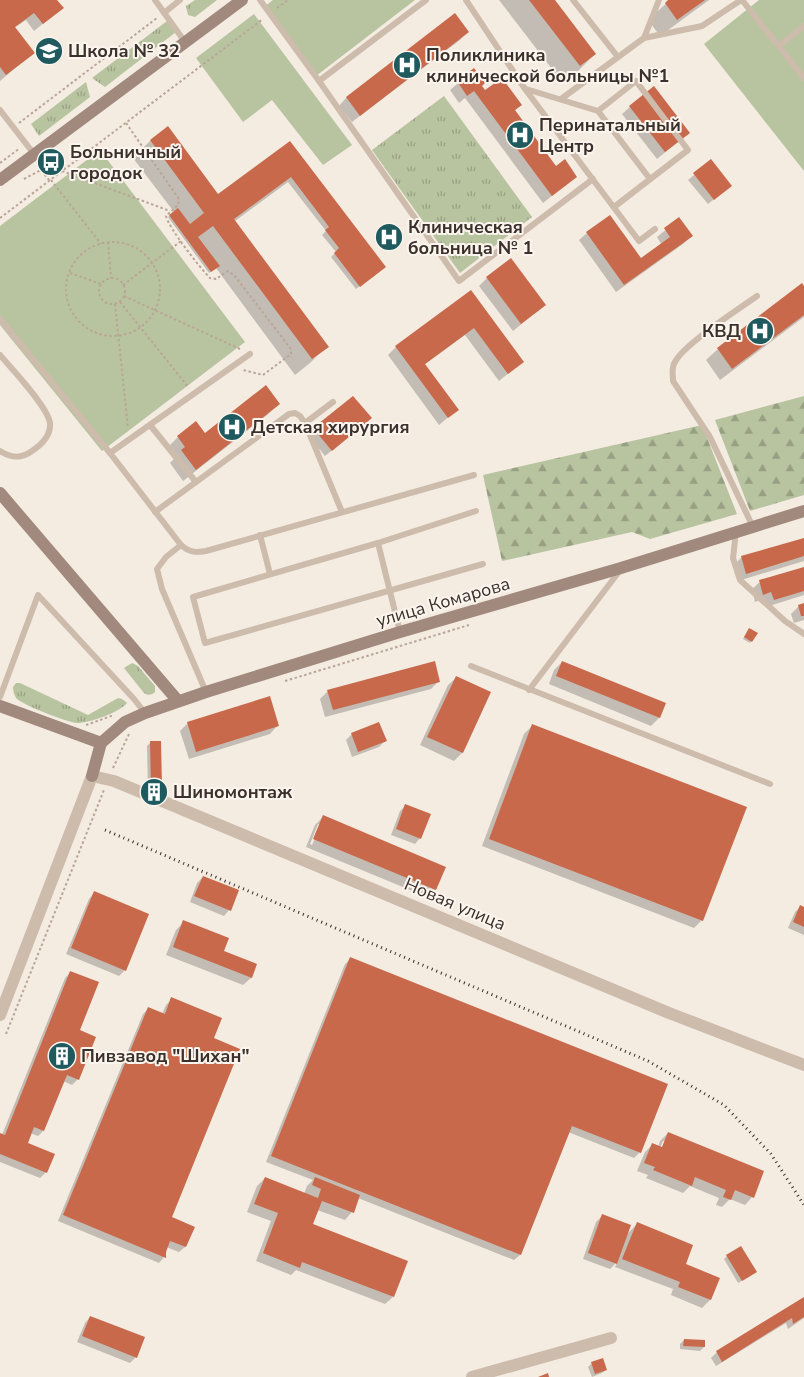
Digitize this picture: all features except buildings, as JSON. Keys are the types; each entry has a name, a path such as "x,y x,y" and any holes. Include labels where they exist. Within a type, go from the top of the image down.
{"street":[{"path":"0,180 242,0"},
{"path":"0,493 178,701"},
{"name":"улица Комарова","path":"101,743 119,726 145,713 178,701 400,632 622,568 804,511"},
{"path":"0,706 101,743 92,776 0,1015"},
{"name":"Новая улица","path":"92,776 114,781 651,1005 804,1066"},
{"path":"472,1377 611,1338"}],"lane":[{"path":"154,0 185,42"},
{"path":"164,13 180,0"},
{"path":"260,0 459,281 593,179"},
{"path":"319,82 426,0"},
{"path":"466,0 525,89 639,241 655,230"},
{"path":"573,0 618,57"},
{"path":"644,38 659,0"},
{"path":"561,99 644,38 702,26 742,0 804,78"},
{"path":"779,46 804,26"},
{"path":"598,111 636,81 688,150 614,207"},
{"path":"525,89 598,111 650,178"},
{"path":"0,110 34,154"},
{"path":"753,527 710,437 673,381 672,371 675,361 689,346 757,296"},
{"path":"0,319 110,453 180,545 188,551 196,553 474,475"},
{"path":"110,453 250,354"},
{"path":"0,355 40,403 47,414 50,424 44,441 28,454 11,457 0,451"},
{"path":"305,423 333,402"},
{"path":"155,512 289,414 295,413 305,423 342,512"},
{"path":"150,425 196,482"},
{"path":"476,510 378,543 193,596 205,642 483,564"},
{"path":"736,532 733,558 740,580 785,621 804,634"},
{"path":"260,535 270,574"},
{"path":"378,543 400,632"},
{"path":"180,545 157,569 162,589 206,692"},
{"path":"529,690 622,568"},
{"path":"0,696 38,595 145,713"},
{"path":"471,666 770,784"}],"path":[{"path":"0,218 288,0"},
{"path":"14,127 164,13"},
{"path":"126,123 180,199 178,205 167,214 166,218 181,240 210,278 216,278 228,271 234,275 291,349 290,354 263,375 243,370 225,372"},
{"path":"0,163 26,144"},
{"path":"24,179 57,159 66,169"},
{"path":"40,170 101,244"},
{"path":"62,171 170,212"},
{"path":"123,285 181,240"},
{"path":"108,242 111,278"},
{"path":"108,242 124,243 138,248 152,263 157,272 160,287 159,302 152,316 140,327 128,334 112,336 97,333 84,325 73,313 68,299 67,283 70,272 80,255 93,246 101,244 108,242"},
{"path":"70,272 101,284"},
{"path":"111,278 117,279 123,285 124,296 120,302 110,304 102,300 99,292 101,284 111,278"},
{"path":"124,296 250,354"},
{"path":"120,302 194,394"},
{"path":"115,304 130,439"},
{"path":"279,683 476,623"},
{"path":"83,726 118,713"},
{"path":"113,768 126,740 133,731"},
{"path":"6,1034 84,837 106,787"}],"green space":[{"path":"195,0 217,0 195,17 188,15 186,6"},
{"path":"273,0 415,0 316,76 264,7"},
{"path":"759,0 804,0 804,171 704,44"},
{"path":"254,14 352,145 323,165 272,100 243,122 196,58"},
{"path":"171,18 176,32 105,87 92,78"},
{"path":"86,82 90,97 39,136 31,124"},
{"path":"444,96 532,217 460,273 372,150"},
{"path":"100,150 245,342 102,451 0,325 0,226"},
{"path":"804,396 804,495 750,511 715,420"},
{"path":"702,425 737,514 650,539 632,532 502,561 483,475"},
{"path":"132,663 138,666 155,686 154,693 148,695 144,693 124,668"},
{"path":"16,683 20,683 88,715 118,698 127,703 104,717 77,723 45,713 20,701 16,698 13,691"}],"railway":[{"path":"105,830 648,1061 724,1105 771,1154 804,1205"}],"place":[{"name":"Школа № 32","path":"49,51"},
{"name":"Поликлиника клинической больницы №1","path":"407,65"},
{"name":"Перинатальный Центр","path":"520,135"},
{"name":"Больничный городок","path":"51,162"},
{"name":"Клиническая больница № 1","path":"389,237"},
{"name":"КВД","path":"760,331"},
{"name":"Детская хирургия","path":"232,427"},
{"name":"Шиномонтаж","path":"154,792"},
{"name":"Пивзавод \"Шихан\"","path":"62,1056"}]}
